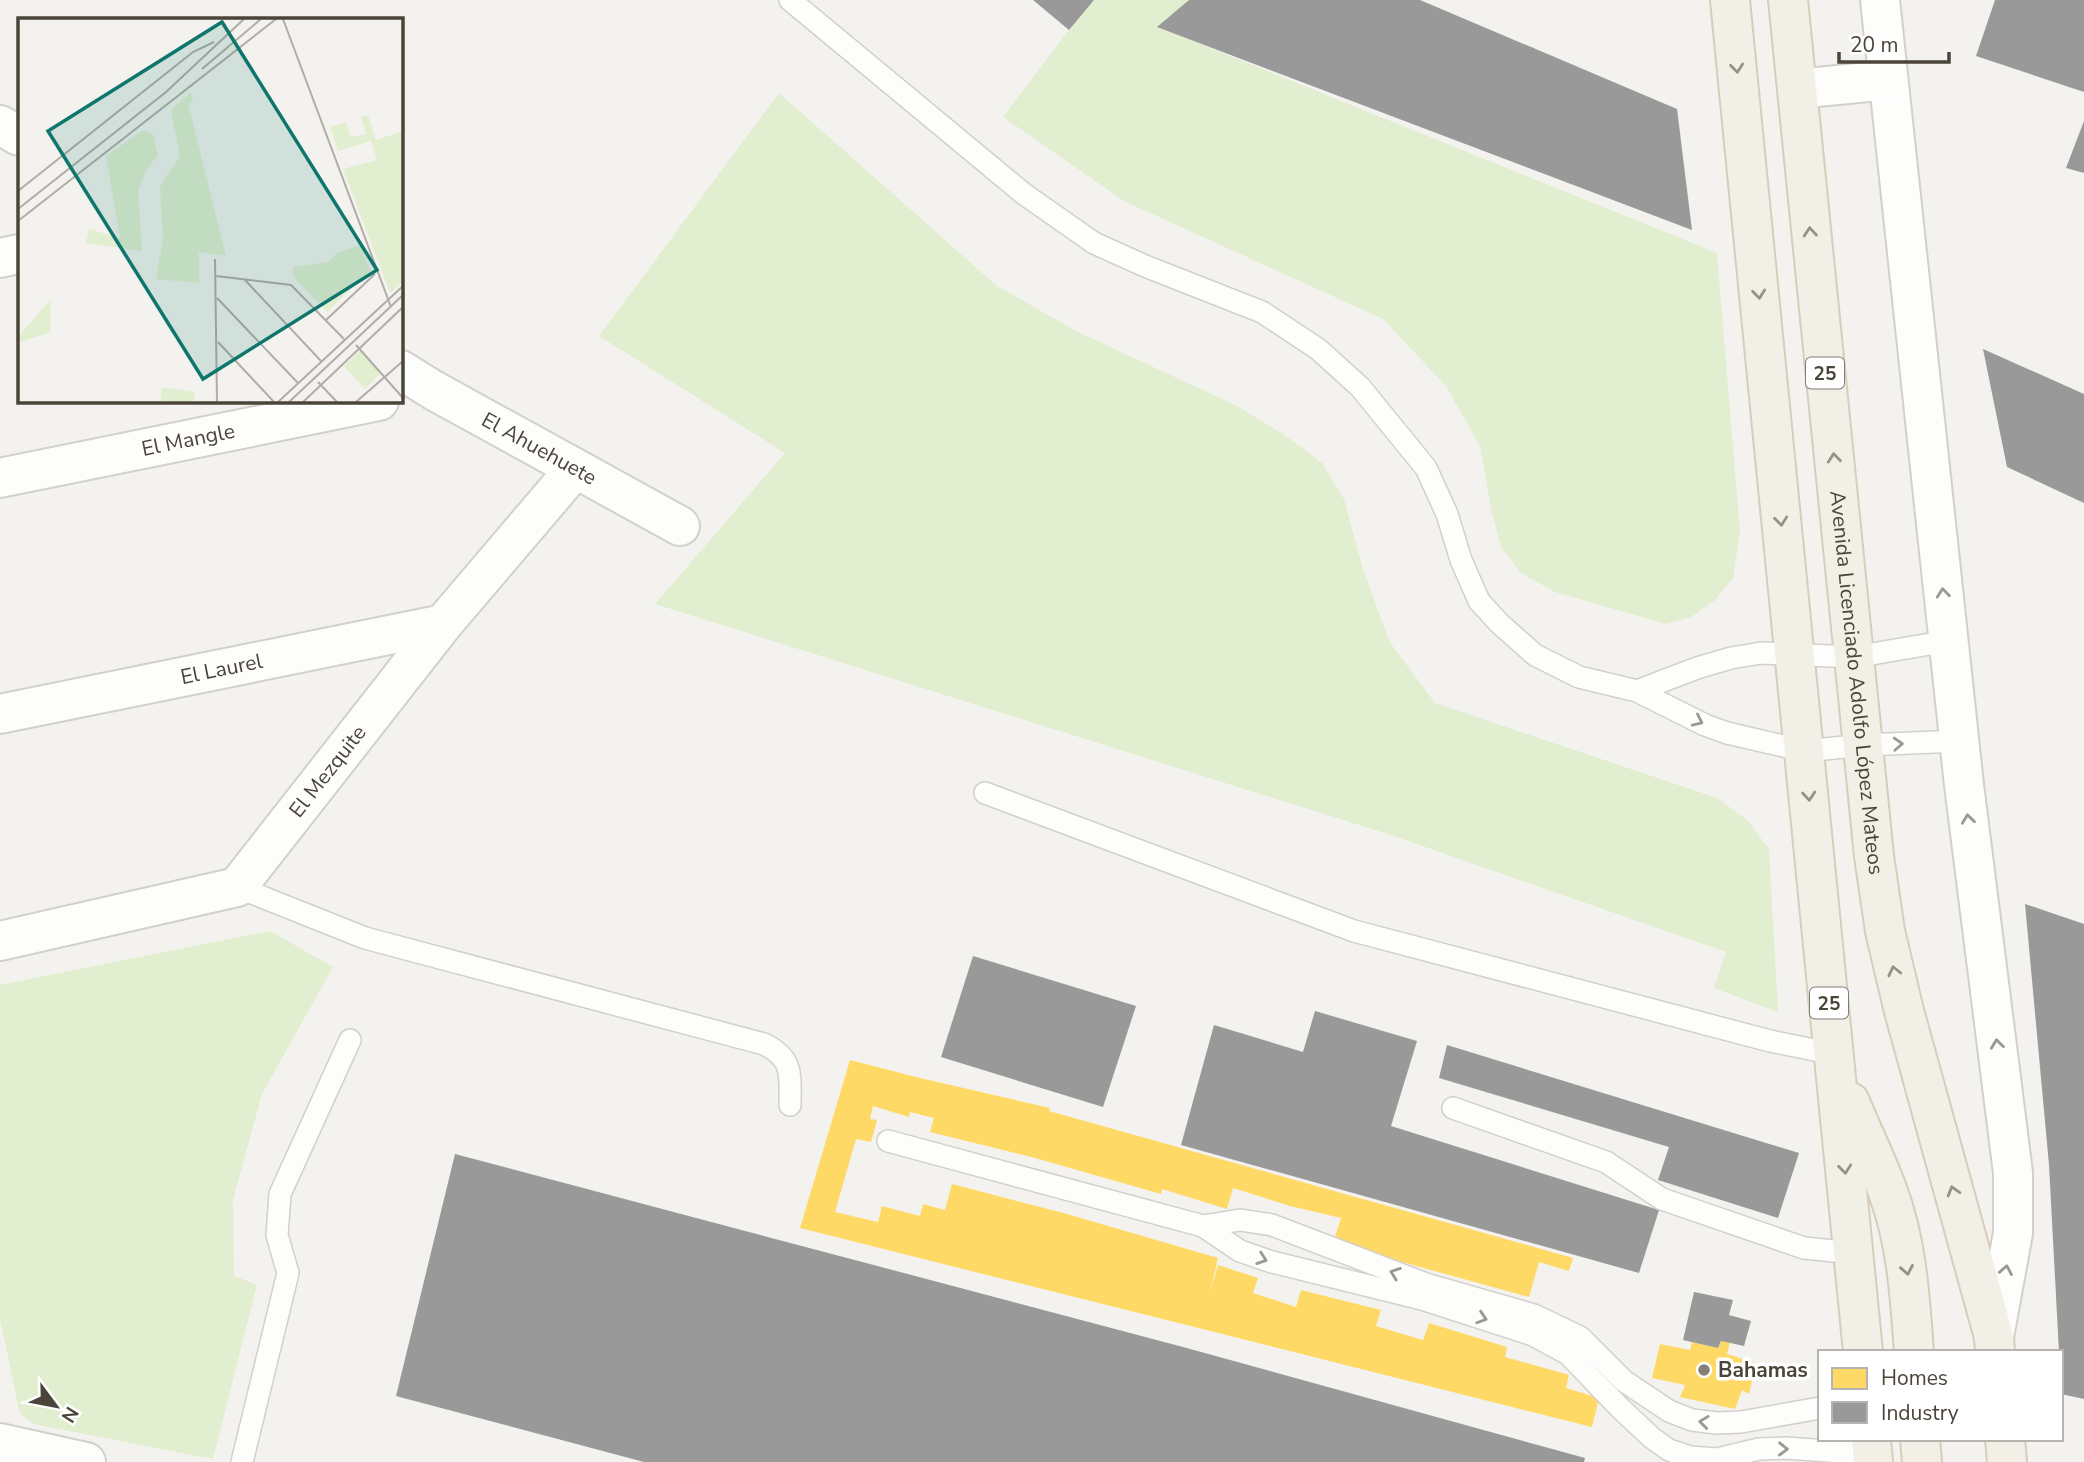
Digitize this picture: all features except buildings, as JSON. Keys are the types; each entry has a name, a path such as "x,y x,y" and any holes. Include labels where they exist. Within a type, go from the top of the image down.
{"main road":[{"name":"25","path":"1730,0 1863,1350"},
{"name":"Avenida Licenciado Adolfo López Mateos","path":"1788,0 1874,856 1885,931 1907,1025 1995,1345"},
{"path":"1835,1061 1889,1193 1908,1273 1914,1350"},
{"path":"1920,1441 1922,1462"},
{"path":"2005,1441 2007,1462"}],"street":[{"path":"1880,0 1959,741 2013,1173 2013,1233 1995,1345"},
{"path":"1797,89 1888,80"},
{"path":"0,125 18,135"},
{"path":"0,258 18,254"},
{"name":"El Ahuehuete","path":"402,371 417,393 575,469 680,526"},
{"name":"El Mangle","path":"0,478 374,402"},
{"name":"El Mezquite","path":"237,887 443,624 575,469"},
{"name":"El Laurel","path":"0,714 443,624"},
{"path":"0,941 237,887"},
{"path":"0,1443 86,1462"}],"lane":[{"path":"790,0 1024,194 1094,243 1145,267 1262,312 1318,349 1360,387 1426,468 1447,514 1461,560 1479,601 1535,655 1579,677 1637,691 1727,733 1805,751 1864,745 1959,741"},
{"path":"1637,691 1697,668 1761,653 1854,657 1948,641"},
{"path":"985,793 1353,931 1770,1041 1835,1061"},
{"path":"237,887 365,938 764,1044 775,1049 790,1070 790,1105"},
{"path":"242,1462 288,1273 277,1235 280,1194 350,1040"},
{"path":"1453,1108 1606,1162 1662,1199 1804,1248 1854,1253"},
{"path":"888,1141 1203,1226 1240,1251 1261,1258 1306,1272 1352,1280 1422,1298 1532,1335 1567,1354 1652,1438 1669,1450 1690,1457 1717,1459 1759,1449 1785,1448 1872,1452"},
{"path":"1203,1226 1240,1220 1272,1225 1426,1284 1534,1315 1580,1337 1624,1381 1669,1411 1692,1420 1741,1422 1818,1408"}],"green space":[{"path":"1094,0 1189,0 1158,27 1717,253 1740,532 1733,578 1715,600 1691,617 1666,624 1555,592 1521,573 1501,547 1480,446 1446,386 1383,319 1124,201 1003,117"},
{"path":"779,93 997,286 1076,331 1237,406 1283,434 1322,463 1344,499 1362,566 1389,641 1435,703 1717,798 1747,820 1769,849 1778,1012 1714,988 1726,952 1391,835 655,604 785,453 599,336"},
{"path":"270,931 333,967 262,1094 233,1200 234,1276 257,1285 213,1459 33,1424 20,1414 0,1319 0,985"}],"place":[{"name":"Bahamas","path":"1704,1370"}]}
